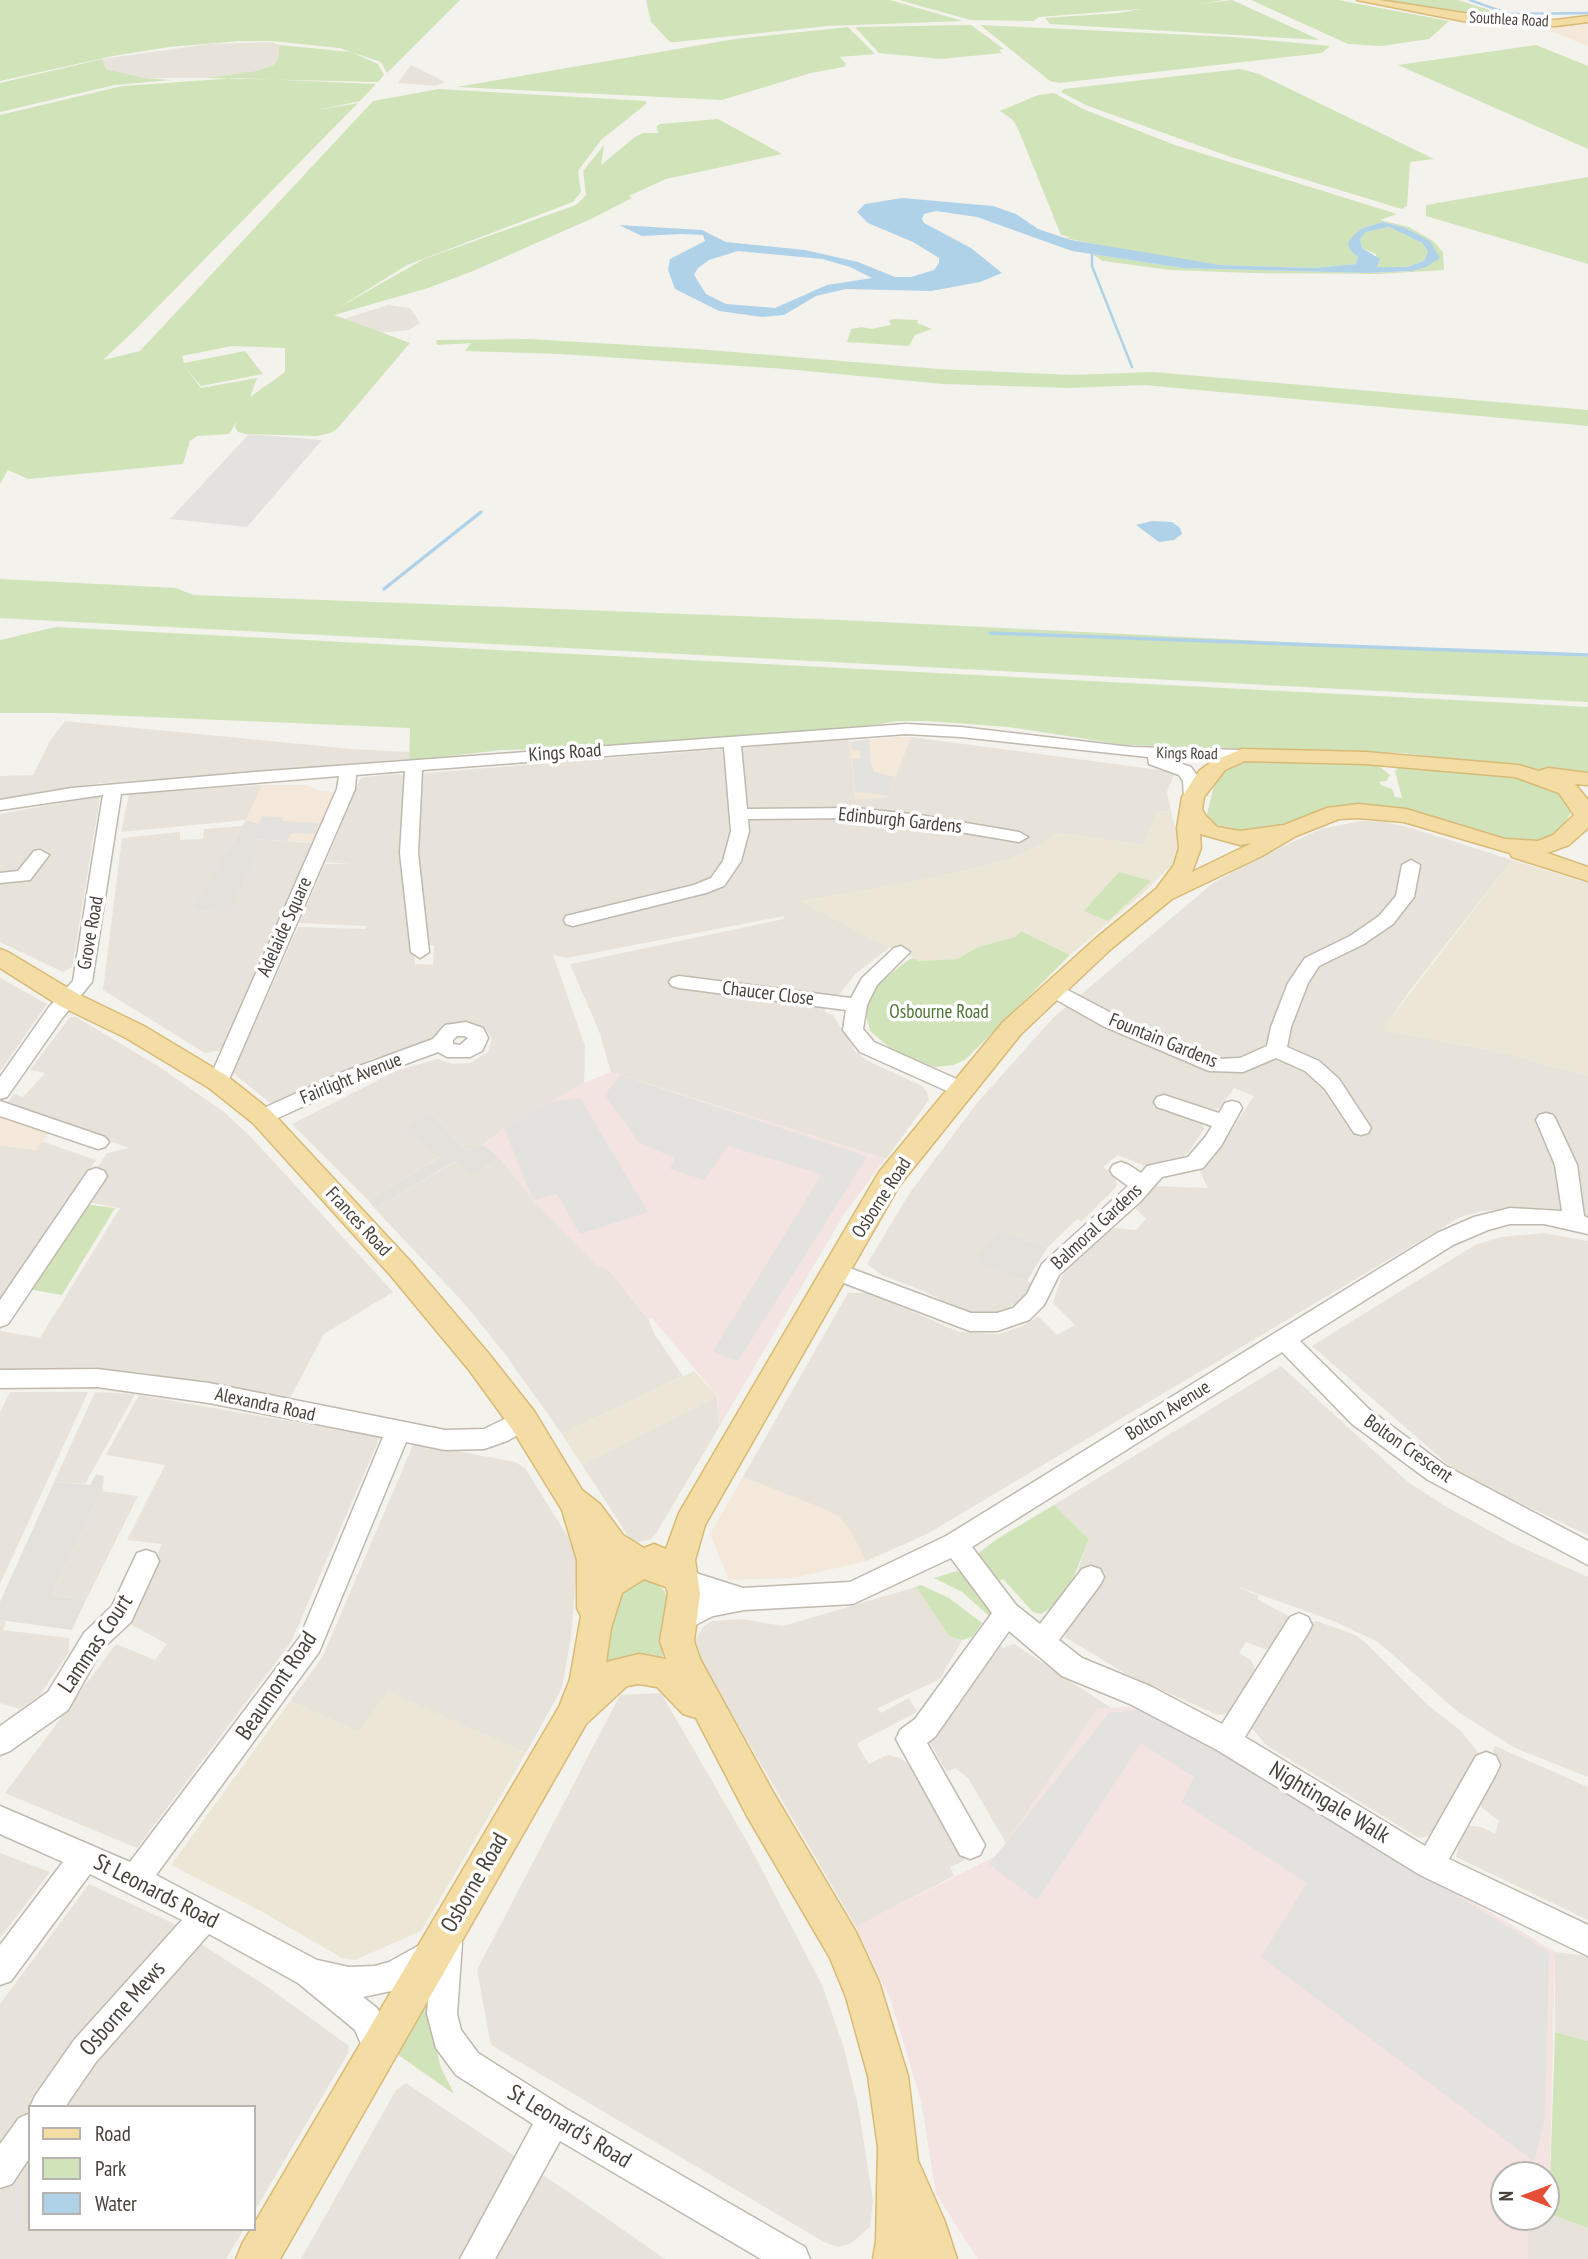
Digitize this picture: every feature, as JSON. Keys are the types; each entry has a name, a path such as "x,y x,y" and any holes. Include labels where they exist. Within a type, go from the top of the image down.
{"main road":[{"name":"Southlea Road","path":"1362,0 1493,21 1532,22 1588,18"},
{"name":"Southlea Road","path":"1431,12 1532,22"},
{"path":"1493,21 1514,30"},
{"path":"1588,779 1366,758 1242,755 1218,766 1207,776 1192,803 1201,825 1210,832 1225,836 1262,837 1288,831 1335,813 1383,812 1406,816 1588,874"},
{"path":"1518,771 1567,788 1574,794 1584,816 1582,845 1588,857"},
{"name":"Osborne Road","path":"257,2259 572,1714 587,1679 594,1628 609,1585 624,1573 644,1565 663,1551 690,1522 889,1179 1012,1028 1103,944 1164,894 1185,866 1190,848 1188,828 1192,803"},
{"path":"1503,846 1541,848 1561,840 1584,816"},
{"name":"Osborne Road","path":"1164,894 1254,851 1288,831"},
{"name":"Frances Road","path":"0,957 69,1000 135,1032 218,1082 262,1117 401,1269 523,1420 571,1499 589,1513 612,1545 644,1565"},
{"path":"571,1499 585,1531 593,1560 594,1628"},
{"name":"Osborne Road","path":"690,1522 679,1560 684,1594 677,1641 679,1651 722,1734"},
{"path":"644,1565 667,1571 680,1579"},
{"path":"572,1714 618,1673 639,1668 649,1669 669,1676 682,1687 722,1734 843,1945 865,1996 888,2076 899,2166 889,2253"},
{"path":"899,2166 924,2222 936,2259"}],"street":[{"name":"Kings Road","path":"0,805 113,789 906,729 961,732 1131,752 1242,755"},
{"path":"573,920 701,889 718,882 732,861 740,831 732,741"},
{"name":"Kings Road","path":"1131,752 1185,771 1192,781 1192,803"},
{"path":"414,766 409,853 420,952"},
{"name":"Adelaide Square","path":"218,1082 346,789 348,771"},
{"name":"Grove Road","path":"0,1092 56,1012 82,982 113,789"},
{"name":"Edinburgh Gardens","path":"738,814 856,813 919,820 1019,837"},
{"path":"0,878 24,876 40,855"},
{"path":"1360,1128 1332,1084 1312,1066 1276,1051 1285,1016 1298,983 1312,962 1357,940 1386,920 1405,897 1411,864"},
{"path":"901,952 869,982 857,1005 853,1030 867,1047 963,1090"},
{"name":"Chaucer Close","path":"679,982 857,1005"},
{"name":"Fountain Gardens","path":"1053,990 1110,1021 1216,1066 1243,1065 1276,1051"},
{"name":"Fairlight Avenue","path":"262,1117 350,1077 442,1044"},
{"name":"Balmoral Gardens","path":"836,1271 970,1322 997,1322 1021,1314 1036,1299 1050,1269 1121,1216 1155,1171 1195,1163 1214,1141 1228,1116 1164,1102"},
{"path":"0,1108 98,1142"},
{"path":"1546,1120 1566,1165 1581,1223"},
{"path":"1121,1170 1142,1185"},
{"path":"0,1318 96,1176"},
{"name":"Bolton Avenue","path":"680,1621 708,1605 744,1599 853,1593 956,1544 1445,1239 1482,1223 1510,1216 1544,1216 1581,1223"},
{"name":"Bolton Crescent","path":"1283,1338 1361,1417 1437,1474 1588,1554"},
{"name":"Alexandra Road","path":"0,1379 97,1378 197,1392 397,1433 445,1440 484,1439 523,1420"},
{"name":"Beaumont Road","path":"135,1879 310,1644 397,1433"},
{"name":"Nightingale Walk","path":"956,1544 1007,1613 1072,1667 1140,1695 1227,1741 1430,1865 1588,1941"},
{"name":"Lammas Court","path":"6,1731 58,1701 93,1642 122,1614 146,1561"},
{"path":"1041,1643 1091,1577"},
{"name":"Bolton Avenue","path":"680,1579 744,1599"},
{"path":"970,1845 910,1739 925,1728 1007,1613"},
{"path":"1227,1741 1299,1625"},
{"path":"1430,1865 1486,1765"},
{"name":"St Leonards Road","path":"0,1820 135,1879 309,1972 366,2018 375,2034 379,2049"},
{"path":"0,1970 85,1856"},
{"name":"Osborne Mews","path":"47,2105 85,2051 205,1916"},
{"name":"St Leonards Road","path":"309,1972 349,1982 375,1981 396,1975 443,1940"},
{"name":"St Leonard's Road","path":"443,1940 442,2014 447,2037 467,2063 554,2119 793,2259"},
{"path":"477,2259 554,2119"},
{"path":"0,2172 28,2132"}],"shaded area":[{"path":"1588,22 1588,46 1545,29"},
{"path":"272,42 279,45 279,57 274,65 256,71 205,78 144,78 106,69 102,59 210,44"},
{"path":"411,65 445,82 436,86 398,83"},
{"path":"388,305 410,308 420,323 409,330 368,334 340,320"},
{"path":"249,434 322,440 247,527 170,519"},
{"path":"65,721 352,749 409,752 409,761 92,784 0,800 0,776 33,775 50,741"},
{"path":"911,737 1175,772 1167,792 1171,811 1158,812 1144,845 1058,833 1010,859 986,866 801,901 889,948 855,974 839,995 828,997 825,1012 833,1015 856,1052 868,1061 922,1086 927,1092 929,1100 886,1159 611,1072 599,1031 570,964 784,919 784,916 567,958 553,955 585,1046 584,1083 504,1128 483,1145 467,1151 432,1114 441,1156 368,1200 292,1124 398,1070 438,1059 453,1064 470,1063 488,1052 492,1039 488,1032 472,1024 450,1025 425,1044 371,1059 275,1107 233,1073 298,927 366,929 366,926 299,923 325,864 350,864 326,862 360,779 364,777 398,774 406,776 415,964 433,965 434,945 425,945 423,942 417,778 425,773 848,739 852,750 888,795"},
{"path":"911,737 887,798 855,799 849,742"},
{"path":"869,739 874,772 895,777 888,795 855,792 852,759 860,759 860,750 852,750 849,742"},
{"path":"262,785 246,820 121,832 129,794"},
{"path":"262,785 305,785 321,791 335,792 313,842 256,839 256,823 246,820"},
{"path":"100,797 74,956 72,967 63,972 0,942 0,814"},
{"path":"1171,811 1181,852 1178,859 1139,897 1070,955 1021,931 1015,937 978,947 957,959 919,961 800,901 918,881 986,866 1010,859 1058,833 1144,845 1158,812"},
{"path":"263,816 283,818 282,821 319,823 315,834 291,833 287,841 256,839 257,826"},
{"path":"246,820 256,823 257,826 256,854 229,912 193,909"},
{"path":"1361,821 1386,822 1411,828 1512,860 1411,989 1383,1030 1505,1053 1588,1076 1588,1216 1545,1208 1519,1208 1482,1211 1460,1217 927,1534 866,1561 851,1532 840,1518 743,1477 848,1293 870,1293 959,1332 999,1334 1023,1326 1038,1316 1057,1335 1075,1325 1053,1303 1062,1276 1073,1262 1108,1230 1136,1230 1146,1219 1136,1209 1138,1201 1154,1186 1208,1188 1199,1170 1213,1159 1254,1096 1234,1088 1220,1108 1215,1109 1165,1097 1163,1112 1175,1113 1202,1124 1204,1129 1189,1152 1184,1156 1145,1166 1118,1155 1103,1167 1115,1176 1117,1186 1082,1221 1077,1219 1047,1248 998,1229 976,1261 1032,1283 1028,1294 1005,1311 992,1315 963,1311 882,1275 867,1264 909,1194 977,1103 1053,1018 1213,883 1264,855 1321,829"},
{"path":"242,826 226,854 256,854 256,839 314,843 222,1050 205,1053 103,990 122,838 180,832 180,840 200,839 203,838 204,829"},
{"path":"1512,860 1588,883 1588,1076 1505,1053 1382,1030"},
{"path":"0,978 47,1004 0,1071"},
{"path":"70,1017 76,1017 155,1064 224,1112 251,1137 393,1292 324,1334 290,1398 144,1373 112,1370 0,1370 0,1331 40,1338 120,1208 76,1200 107,1153 129,1148 6,1104 14,1094 23,1097 45,1073 30,1070"},
{"path":"611,1072 885,1159 844,1214 719,1427 718,1397 680,1351 652,1318 648,1319 609,1270 597,1266 533,1200 500,1158 484,1145 504,1128 584,1083"},
{"path":"620,1075 867,1157 738,1361 713,1351 822,1174 728,1146 704,1180 670,1169 675,1158 639,1143 604,1096"},
{"path":"580,1098 648,1212 580,1234 557,1194 533,1200 504,1128 548,1103"},
{"path":"431,1113 467,1151 483,1145 500,1158 471,1175 455,1161 375,1209 368,1200 440,1157 405,1130"},
{"path":"10,1114 53,1130 35,1150 0,1145 0,1118"},
{"path":"41,1141 96,1160 0,1305 0,1145 35,1150"},
{"path":"500,1158 533,1200 600,1265 609,1270 648,1319 655,1335 683,1376 562,1434 502,1350 462,1301 375,1209 456,1161 471,1175"},
{"path":"998,1229 1047,1248 1027,1281 975,1261"},
{"path":"1544,1233 1588,1241 1588,1535 1452,1468 1312,1346 1475,1245 1501,1237"},
{"path":"1281,1366 1408,1482 1512,1543 1588,1577 1588,1777 1515,1748 1458,1712 1378,1642 1336,1622 1233,1585 1259,1596 1257,1599 1292,1618 1273,1647 1265,1649 1246,1642 1239,1653 1251,1660 1258,1675 1232,1713 1218,1715 1126,1674 1065,1637 1072,1617 1097,1579 1077,1572 1089,1539 1054,1505"},
{"path":"694,1371 717,1396 582,1465 562,1434"},
{"path":"10,1392 88,1392 0,1584 0,1413"},
{"path":"95,1392 135,1394 85,1484 54,1482"},
{"path":"139,1395 380,1437 291,1642 137,1848 5,1793 116,1644 155,1660 167,1644 126,1622 162,1544 127,1540 165,1465 106,1455"},
{"path":"717,1396 719,1427 657,1532 650,1540 637,1542 630,1539 582,1465"},
{"path":"414,1443 515,1462 525,1468 578,1553 571,1637 562,1688 526,1753 388,1692 359,1732 290,1701 322,1658"},
{"path":"96,1474 104,1476 102,1491 51,1595 86,1600 72,1630 0,1620 0,1602 54,1482 90,1485"},
{"path":"743,1477 840,1518 851,1532 866,1561 794,1578 729,1580 710,1534"},
{"path":"102,1491 138,1496 86,1600 51,1595"},
{"path":"916,1587 949,1636 962,1640 940,1679 878,1708 881,1713 909,1698 917,1712 858,1743 858,1746 869,1764 887,1755 900,1758 908,1764 965,1860 950,1867 954,1876 856,1927 694,1649 695,1641 704,1626 712,1621 743,1619 783,1626"},
{"path":"0,1620 6,1621 3,1630 69,1638 69,1652 40,1695 20,1709 0,1703"},
{"path":"1317,1621 1355,1635 1365,1642 1428,1705 1461,1731 1479,1754 1429,1836 1419,1838 1266,1745 1250,1726 1311,1622"},
{"path":"995,1641 1003,1648 1014,1644 1111,1708 1098,1709 1006,1843 968,1778 955,1768 947,1772 930,1743 976,1678 980,1661 986,1664 997,1649 992,1645"},
{"path":"388,1691 526,1753 421,1931 355,1960 342,1958 259,1910 171,1865 290,1701 359,1732"},
{"path":"661,1693 749,1845 822,1985 844,2048 859,2111 873,2201 870,2227 850,2244 838,2247 824,2242 491,2045 477,1970 620,1695"},
{"path":"1137,1706 1211,1741 1555,1952 1550,2161 1490,2161 1490,2231 1528,2231 1528,2259 978,2259 936,2194 921,2101 891,2001 856,1927 998,1855 1098,1709"},
{"path":"1152,1709 1549,1952 1545,2119 1534,2161 1261,1957 1307,1883 1182,1802 1194,1777 1141,1743 1037,1900 989,1864 1109,1713"},
{"path":"1495,1746 1588,1787 1588,1920 1456,1857 1463,1825 1481,1827 1495,1834 1499,1821 1479,1805 1478,1795"},
{"path":"0,1853 50,1872 0,1938"},
{"path":"89,1884 185,1929 39,2105 28,2105 28,2120 0,2159 0,2004"},
{"path":"198,1942 266,1986 349,2046 348,2053 256,2209 256,2105 64,2105 92,2067"},
{"path":"1555,1952 1588,1956 1588,2041 1555,2032"},
{"path":"406,2083 665,2259 301,2259 396,2090"},
{"path":"28,2154 28,2231 243,2231 226,2259 0,2259 0,2191"},
{"path":"1560,2218 1588,2228 1588,2259 1528,2259 1528,2231 1560,2231"}],"green space":[{"path":"0,0 460,0 387,73 381,62 339,48 272,41 241,41 169,47 113,56 0,81"},
{"path":"646,0 890,0 963,21 828,26 670,42 651,22"},
{"path":"899,0 1223,0 1200,4 1232,0 1320,40 1050,24 1045,18 1141,9 1039,17 1033,21 970,20"},
{"path":"1251,0 1338,0 1449,21 1429,39 1381,46 1348,44"},
{"path":"1373,0 1458,0 1502,14 1449,11"},
{"path":"971,25 1004,49 999,50 1002,53 941,59 879,53 855,27"},
{"path":"980,25 1233,37 1330,46 1322,53 1059,83 1050,81"},
{"path":"848,27 875,54 840,57 846,64 844,67 811,73 722,100 457,87 735,39"},
{"path":"279,45 351,52 378,64 384,75 378,82 205,78 256,71 274,65 279,57"},
{"path":"1536,45 1588,66 1588,149 1398,65"},
{"path":"102,59 106,69 144,78 171,80 115,85 0,112 0,83"},
{"path":"1240,69 1259,74 1434,159 1410,162 1407,206 1402,209 1234,158 1088,106 1061,92 1064,89"},
{"path":"237,78 376,84 360,101 317,110 358,103 103,360 140,351 373,101 439,89 646,101 646,104 601,140 578,171 581,192 573,202 407,265 338,308 424,259 576,205 586,195 583,171 604,145 601,165 635,137 643,133 658,133 657,126 660,124 718,119 782,154 666,179 629,196 632,198 593,218 473,271 428,288 334,315 410,343 331,433 317,436 246,434 238,432 235,427 237,421 229,434 197,436 190,441 183,464 28,479 8,470 0,484 0,115 122,86","holes":["232,346 285,348 285,372 250,397 257,378 201,388 183,364 201,386 263,374 245,351 184,363 182,356"]},
{"path":"1054,93 1083,109 1175,145 1397,214 1380,220 1409,227 1433,241 1443,252 1444,270 1379,274 1251,273 1170,270 1103,261 1092,254 1182,268 1366,273 1413,271 1439,258 1430,241 1406,228 1383,222 1360,229 1357,264 1313,268 1220,265 1065,238 1071,237 1061,235 1019,131 1013,120 1000,111 1038,95"},
{"path":"1588,177 1588,264 1426,216 1426,205"},
{"path":"1389,227 1422,243 1428,251 1424,261 1407,267 1377,267 1376,254 1362,248 1360,239 1366,232"},
{"path":"889,320 918,320 917,323 932,329 915,335 909,346 847,342 851,329 891,325"},
{"path":"530,339 697,349 938,369 1071,375 1153,372 1588,410 1588,426 1144,385 1070,388 943,384 786,369 560,354 465,351 471,343 437,345 436,340"},
{"path":"0,579 176,588 193,595 841,620 1588,657 1588,702 0,618"},
{"path":"56,627 1588,707 1588,775 1403,753 1125,745 1009,727 928,721 898,721 860,727 552,749 501,750 409,761 410,728 0,713 0,640"},
{"path":"1249,761 1376,764 1390,775 1386,781 1379,782 1381,785 1392,789 1395,797 1402,798 1395,771 1400,766 1536,779 1550,783 1573,808 1558,837 1527,846 1426,817 1329,809 1311,813 1260,833 1215,830 1206,818 1216,778 1233,763"},
{"path":"1119,872 1151,881 1108,921 1084,911"},
{"name":"Osbourne Road","path":"1021,931 1070,955 966,1059 954,1065 935,1067 895,1052 870,1031 864,1006 871,989 907,961 913,958 919,961 957,959 978,947 1015,937"},
{"path":"77,1203 115,1208 62,1295 22,1288"},
{"path":"1054,1505 1089,1539 1068,1591 1057,1604 1041,1614 1033,1612 1003,1579 997,1582 976,1555 997,1539"},
{"path":"957,1571 970,1578 991,1612 988,1615 962,1592 934,1578"},
{"path":"638,1579 654,1582 663,1589 668,1599 662,1659 607,1666 603,1658 609,1602"},
{"path":"921,1585 949,1598 982,1623 972,1637 962,1640 949,1636 916,1587"},
{"path":"427,2001 431,2002 433,2036 441,2068 454,2094 397,2054"},
{"path":"1555,2032 1588,2041 1588,2228 1560,2218 1560,2161 1551,2161"}],"water":[{"path":"902,198 993,206 1016,214 1038,229 1071,240 1220,265 1313,268 1356,264 1358,257 1350,250 1348,242 1360,229 1383,222 1406,228 1430,241 1440,258 1413,271 1366,273 1182,268 1072,251 977,217 936,211 924,214 924,223 971,248 1002,273 980,282 931,291 846,289 816,296 784,315 762,317 719,311 675,289 668,270 670,259 705,241 703,235 642,236 619,225 702,230 726,242 805,250 858,262 895,277 911,277 934,270 939,258 913,242 868,223 857,212 865,204","holes":["1389,227 1422,243 1428,251 1424,261 1407,267 1377,267 1380,259 1362,248 1360,239 1366,232","738,251 822,259 850,267 872,278 827,285 775,308 726,304 706,294 694,275 698,268 709,260"]},
{"path":"1152,521 1172,522 1180,528 1182,534 1174,540 1159,542 1136,525"}],"waterway":[{"path":"1470,0 1509,14 1588,13"},
{"path":"1092,254 1092,266 1132,367"},
{"path":"384,589 481,512"},
{"path":"990,633 1588,655"}]}
